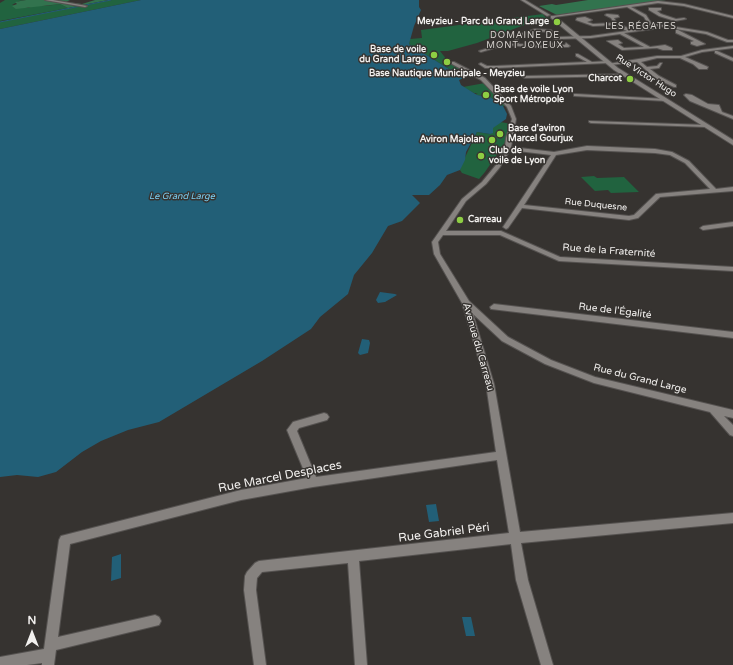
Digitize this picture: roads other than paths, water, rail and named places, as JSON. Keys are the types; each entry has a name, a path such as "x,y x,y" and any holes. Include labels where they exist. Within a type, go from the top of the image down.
{"street":[{"path":"48,0 83,6"},
{"name":"Rue Victor Hugo","path":"523,0 552,16 609,63 626,75 733,143"},
{"path":"552,16 658,2 699,8 733,17"},
{"path":"627,6 650,16 660,15"},
{"path":"699,8 706,6"},
{"path":"653,11 671,18"},
{"path":"715,17 729,12"},
{"path":"650,16 651,26"},
{"path":"612,17 616,24"},
{"path":"583,22 595,27"},
{"path":"589,30 589,28 616,24 631,31"},
{"path":"544,25 556,38 557,42 549,46"},
{"path":"556,38 580,38 621,33 651,26 662,26 676,29 704,29 720,38 733,40"},
{"path":"676,29 677,32 697,41"},
{"path":"518,45 515,38 535,30 547,30"},
{"path":"621,33 649,48"},
{"path":"481,51 505,44 526,47 568,46 566,44"},
{"path":"614,44 628,54 621,54"},
{"path":"616,52 657,46"},
{"path":"481,64 486,67 495,67 591,62 609,63 681,57 702,51 733,47"},
{"path":"716,52 733,60"},
{"path":"577,55 591,62"},
{"path":"681,57 695,64"},
{"path":"541,60 549,64"},
{"path":"638,61 657,77 674,86"},
{"name":"Avenue du Carreau","path":"453,63 483,79 510,107 514,119 508,138 508,148 492,175 464,200 435,242 437,254 466,303 490,384 513,517 522,580 547,665"},
{"path":"646,68 660,65 666,69"},
{"path":"526,77 626,75"},
{"path":"576,95 666,100"},
{"path":"707,105 717,106 720,112 733,118"},
{"path":"591,122 706,126"},
{"path":"508,148 554,154 587,148 655,151 672,154 687,162 714,190"},
{"path":"506,227 554,154"},
{"name":"Rue Duquesne","path":"520,206 629,218 636,217 658,195 733,189"},
{"path":"703,228 733,224"},
{"name":"Rue de la Fraternité","path":"441,233 501,234 559,259 733,269"},
{"name":"Rue du Grand Large","path":"466,303 505,339 548,362 594,380 733,414"},
{"name":"Rue de l'Égalité","path":"494,307 733,335"},
{"path":"712,408 733,432"},
{"path":"313,482 292,430 296,426 324,417"},
{"name":"Rue Marcel Desplaces","path":"49,655 65,540 241,496 313,482 502,455"},
{"name":"Rue Gabriel Péri","path":"260,665 250,590 251,576 259,568 287,563 353,557 515,538 733,518"},
{"path":"353,557 361,665"},
{"path":"0,663 49,655 155,620"}],"water":[{"name":"Le Grand Large","path":"141,0 419,0 419,7 421,10 414,26 409,44 449,69 462,71 468,76 459,80 461,85 477,95 490,97 503,106 507,114 506,119 493,128 493,133 477,132 466,152 465,160 460,170 447,175 440,185 429,195 412,195 420,203 402,221 388,226 372,253 354,275 348,294 320,317 311,329 262,361 159,422 128,430 101,441 82,452 56,472 38,477 17,475 0,477 0,29"},
{"path":"380,292 397,295 385,302 378,303 376,300"},
{"path":"362,339 369,340 370,343 368,353 360,355 358,353"},
{"path":"436,504 439,521 429,522 426,505"},
{"path":"121,554 121,578 111,581 112,557"},
{"path":"462,617 471,617 475,636 466,636"}],"waterway":[{"path":"0,22 111,0"}],"place":[{"name":"Meyzieu - Parc du Grand Large","path":"557,22"},
{"name":"Base de voile du Grand Large","path":"434,55"},
{"name":"Base Nautique Municipale - Meyzieu","path":"447,62"},
{"name":"Charcot","path":"630,79"},
{"name":"Base de voile Lyon Sport Métropole","path":"486,95"},
{"name":"Base d'aviron Marcel Gourjux","path":"500,134"},
{"name":"Aviron Majolan","path":"492,140"},
{"name":"Club de voile de Lyon","path":"481,156"},
{"name":"Carreau","path":"460,220"}],"district":[{"name":"LES RÉGATES","path":"641,27"},
{"name":"DOMAINE DE MONT JOYEUX","path":"525,42"}]}
